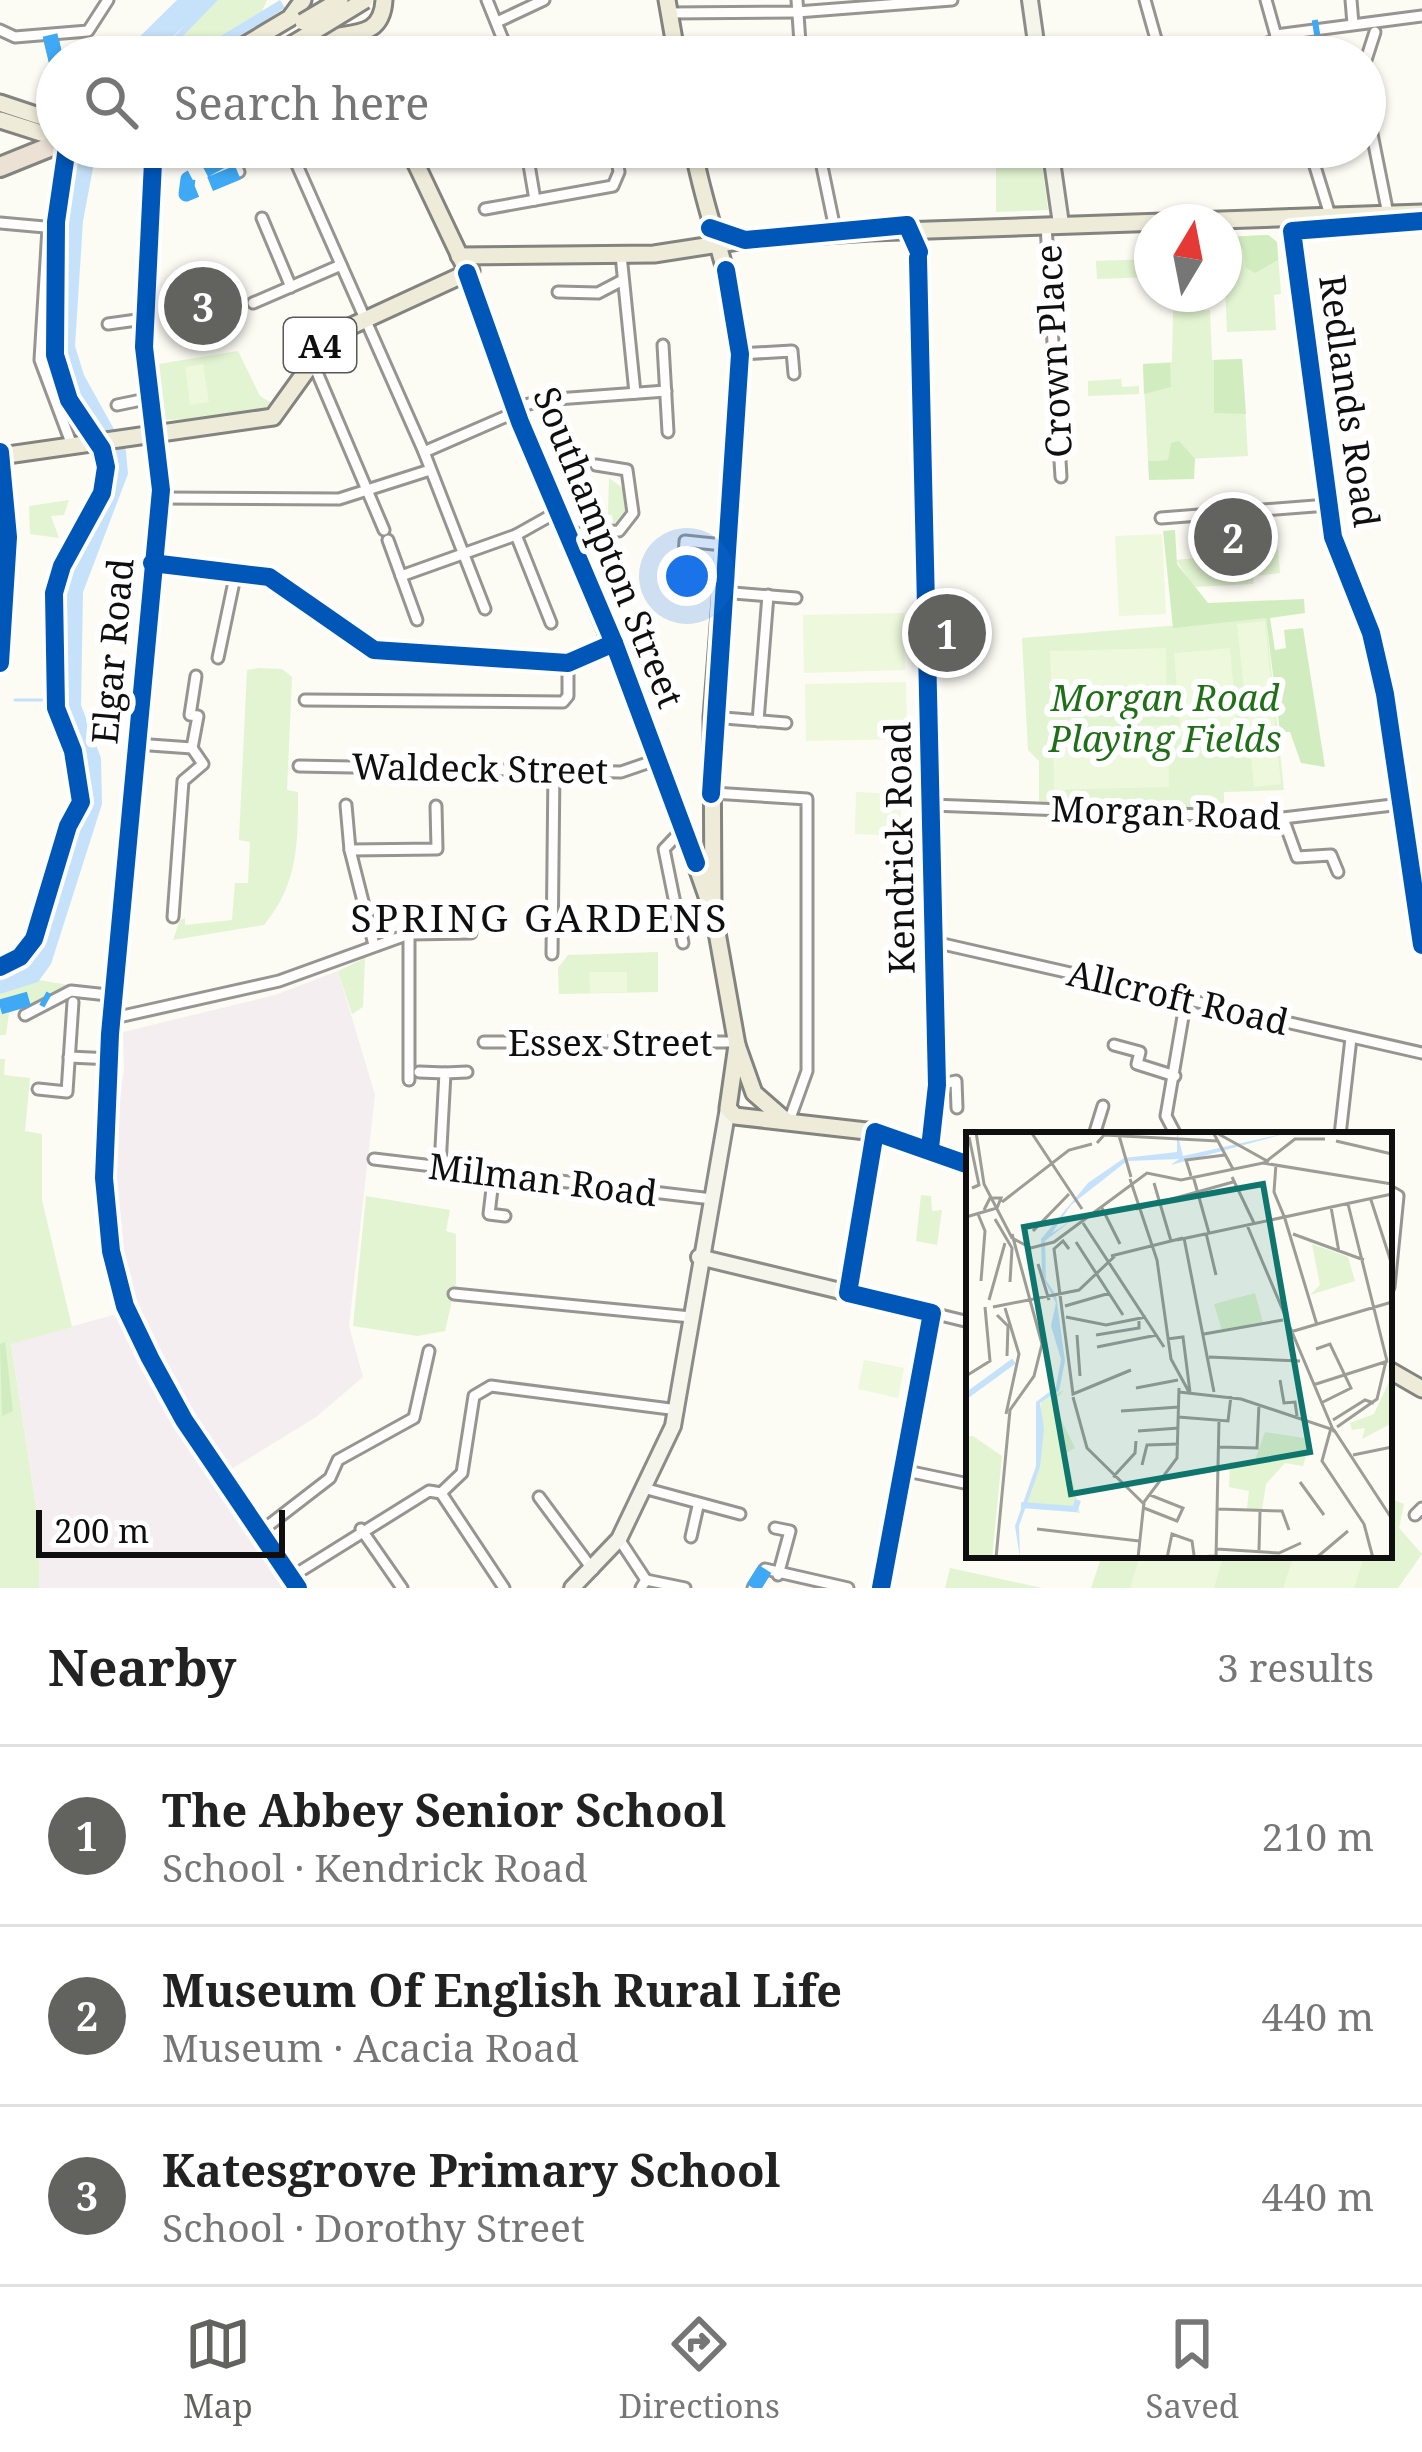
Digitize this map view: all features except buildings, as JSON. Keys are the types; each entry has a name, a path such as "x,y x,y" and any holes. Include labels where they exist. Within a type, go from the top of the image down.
{"highway":[{"path":"0,152 36,140"},
{"path":"0,166 36,145"},
{"path":"0,543 0,574"}],"main road":[{"path":"260,36 290,18 306,0 322,24 343,36"},
{"path":"307,36 340,0"},
{"path":"309,36 365,0"},
{"path":"348,36 376,25 384,0"},
{"path":"668,6 673,36"},
{"path":"0,103 36,124"},
{"path":"0,120 36,129"},
{"name":"Southampton Street","path":"417,168 467,273 515,410 659,759 678,834 692,850 713,910"},
{"path":"697,168 710,228 726,270 740,354 723,545 711,794 713,910 737,1044 757,1096 747,1119"},
{"name":"A4","path":"2,456 273,417 327,339 365,317 502,258 621,255 871,232 1422,212"},
{"name":"A4","path":"871,232 901,224 914,231"},
{"name":"A4","path":"710,228 745,240"},
{"path":"726,270 745,240"},
{"path":"459,256 502,258"},
{"name":"A4","path":"436,285 459,256"},
{"path":"729,1101 737,1044"},
{"path":"729,1101 741,1089 788,1121"},
{"path":"729,1101 747,1119 875,1132 966,1164"},
{"path":"1392,1372 1422,1389"}],"street":[{"path":"0,30 15,37 88,31 107,0"},
{"path":"487,0 502,36"},
{"path":"497,22 544,0"},
{"path":"668,6 952,0"},
{"path":"1030,0 1035,36"},
{"path":"1145,0 1155,36"},
{"path":"1266,0 1276,36"},
{"path":"1351,0 1353,24"},
{"path":"1280,36 1316,27 1420,16 1418,0"},
{"path":"797,6 799,36"},
{"path":"1374,36 1375,32"},
{"name":"Elgar Road","path":"153,168 144,319 160,498 114,1018 240,992 374,945"},
{"path":"237,168 239,172"},
{"path":"298,168 424,452 485,608"},
{"path":"530,168 535,200"},
{"path":"485,209 613,186 618,168"},
{"path":"822,168 836,234"},
{"path":"1051,168 1053,225"},
{"path":"1315,168 1330,215"},
{"path":"1379,168 1388,214"},
{"name":"Redlands Road","path":"1291,217 1333,537 1371,633 1417,883 1422,945"},
{"path":"262,218 291,286"},
{"path":"0,223 52,228 40,360 73,448"},
{"name":"Crown Place","path":"1053,225 1061,476"},
{"path":"890,234 918,255 938,229"},
{"name":"Kendrick Road","path":"914,231 937,1085 930,1148"},
{"path":"621,255 635,393"},
{"path":"253,303 341,265"},
{"path":"558,292 598,299 624,285"},
{"path":"108,324 144,319"},
{"path":"663,345 668,432"},
{"path":"740,354 793,351 794,374"},
{"path":"308,364 316,370 371,490 417,620"},
{"path":"424,452 543,400 666,391"},
{"path":"117,406 151,398"},
{"path":"572,539 583,532 619,530 633,513 627,470 596,465"},
{"path":"160,498 339,499 430,470"},
{"path":"1161,518 1328,505"},
{"path":"401,576 515,535 557,512"},
{"path":"515,535 551,623"},
{"path":"684,556 685,541 723,545"},
{"path":"152,563 269,577 374,650 568,663 614,643"},
{"path":"218,658 236,572"},
{"path":"721,592 796,598"},
{"path":"758,721 769,596"},
{"path":"304,700 563,702 568,663"},
{"path":"173,917 183,781 202,764 192,748 198,716 190,715 196,676"},
{"path":"712,717 786,722"},
{"path":"136,744 192,748"},
{"name":"Waldeck Street","path":"299,766 554,767 621,772 659,759"},
{"path":"552,954 554,767"},
{"path":"711,794 807,799 807,1071 788,1121"},
{"name":"Morgan Road","path":"931,805 1283,818 1401,804"},
{"path":"346,805 350,850 374,945 409,934 471,933"},
{"path":"350,850 437,852 436,806"},
{"path":"1283,818 1296,862 1331,855 1338,872"},
{"path":"678,834 664,849 683,943"},
{"path":"409,934 410,1080"},
{"name":"Allcroft Road","path":"934,942 1422,1053"},
{"path":"25,1015 71,991 118,995"},
{"path":"1174,1132 1166,1116 1186,999"},
{"path":"38,1089 67,1092 73,1002"},
{"path":"110,1034 104,1178 119,1288 141,1342 184,1420 298,1588"},
{"path":"1340,1132 1351,1038"},
{"name":"Essex Street","path":"484,1042 737,1044"},
{"path":"1114,1046 1140,1052 1137,1064 1175,1076"},
{"path":"69,1057 112,1058"},
{"path":"419,1072 467,1072"},
{"path":"440,1166 445,1073"},
{"path":"937,1085 956,1081 957,1108"},
{"path":"572,1588 619,1539 647,1489 678,1410 699,1257 729,1101"},
{"path":"1095,1132 1103,1106"},
{"path":"722,1143 747,1119"},
{"path":"848,1293 874,1143"},
{"name":"Milman Road","path":"374,1159 712,1199"},
{"path":"494,1172 489,1214 505,1216"},
{"path":"1392,1193 1398,1196 1392,1257"},
{"path":"699,1257 966,1321"},
{"path":"454,1294 691,1317"},
{"path":"881,1588 932,1312"},
{"path":"260,1532 330,1478 338,1460 414,1418 429,1351"},
{"path":"441,1493 462,1473 474,1396 491,1386 678,1410"},
{"path":"902,1470 966,1483"},
{"path":"647,1489 740,1514"},
{"path":"291,1577 361,1529 429,1491 441,1493 504,1588"},
{"path":"539,1496 593,1570"},
{"path":"692,1537 698,1506"},
{"path":"775,1528 790,1531 778,1575"},
{"path":"361,1529 402,1588"},
{"path":"619,1539 644,1584 685,1588"},
{"path":"753,1588 765,1569 848,1588"}],"shaded area":[{"path":"338,971 375,1095 349,1326 363,1377 316,1417 225,1473 182,1415 122,1292 104,1211 124,1070 123,1032 275,995"},
{"path":"121,1313 174,1423 294,1588 39,1588 40,1531 11,1343"}],"green space":[{"path":"218,0 267,0 262,11 221,36 183,36"},
{"path":"996,168 1042,168 1048,210 996,212"},
{"path":"1268,235 1277,242 1281,294 1274,295 1276,330 1227,332 1226,312 1242,312 1242,236"},
{"path":"1268,235 1277,242 1278,260 1255,273 1246,268 1242,236"},
{"path":"1134,260 1134,278 1097,279 1096,261"},
{"path":"1173,312 1210,312 1212,360 1242,359 1248,456 1148,461 1143,364 1172,362"},
{"path":"238,351 260,396 275,405 217,418 162,420 153,365"},
{"path":"1242,359 1246,414 1214,413 1214,360"},
{"path":"1170,363 1171,387 1144,394 1143,364"},
{"path":"203,364 209,402 190,405 185,367"},
{"path":"1121,379 1122,387 1139,386 1139,394 1088,396 1088,381"},
{"path":"1179,441 1195,459 1194,479 1149,480 1148,461 1168,460 1171,443"},
{"path":"609,478 625,490 626,516 614,530 612,515 608,515"},
{"path":"69,500 64,515 51,516 59,538 30,534 29,506"},
{"path":"1175,530 1177,564 1208,603 1304,599 1305,613 1270,618 1275,650 1286,648 1284,630 1303,628 1325,767 1301,763 1290,732 1280,732 1266,618 1173,628 1163,531"},
{"path":"1162,534 1166,614 1119,616 1115,536"},
{"path":"1278,549 1280,573 1254,576 1253,584 1194,587 1176,560"},
{"path":"904,613 905,670 804,673 803,615"},
{"name":"Morgan Road Playing Fields","path":"1266,618 1284,790 1224,792 1224,809 1039,805 1039,761 1028,750 1022,638"},
{"path":"1265,621 1281,784 1254,787 1237,624"},
{"path":"1166,648 1167,711 1052,713 1050,651"},
{"path":"1230,648 1239,745 1182,750 1174,653"},
{"path":"282,669 292,677 287,790 298,792 298,811 290,879 264,925 173,940 185,918 185,925 232,920 235,883 248,883 250,842 239,840 247,670"},
{"path":"906,682 907,739 806,741 805,684"},
{"path":"1168,725 1169,787 1054,790 1053,728"},
{"path":"856,792 901,794 900,836 855,834"},
{"path":"658,952 658,992 559,994 558,968 568,955"},
{"path":"365,958 363,1007 352,1014 338,971"},
{"path":"589,972 627,972 627,992 590,993"},
{"path":"39,980 68,985 9,1013 6,1035 0,1035 0,994"},
{"path":"0,1059 5,1059 4,1075 30,1078 25,1131 42,1134 42,1200 72,1327 11,1344 40,1532 39,1588 0,1588"},
{"path":"921,1195 931,1196 932,1211 942,1210 937,1245 916,1241"},
{"path":"366,1196 450,1210 446,1231 456,1234 456,1283 445,1331 417,1336 353,1326"},
{"path":"5,1342 13,1411 2,1416 0,1344"},
{"path":"864,1360 904,1368 898,1398 858,1389"},
{"path":"1392,1499 1404,1504 1399,1528 1422,1554 1398,1588 1091,1588 1101,1558 1392,1558"},
{"path":"1139,1558 1223,1558 1214,1588 1130,1588"},
{"path":"1293,1558 1364,1558 1354,1588 1283,1588"},
{"path":"950,1568 1042,1588 945,1588"}],"water":[{"path":"177,0 218,0 183,36 175,36 185,25 174,36 140,36"},
{"path":"280,0 285,8 243,36 221,36"},
{"path":"69,168 93,168 83,221 75,346 84,375 126,451 128,474 83,592 81,705 101,758 102,804 51,964 38,982 0,994 0,970 22,959 44,927 57,867 85,792 56,696 56,603 62,575 106,491 110,472 105,453 68,392 55,327"}],"waterway":[{"path":"15,700 61,700"}],"marked path":[{"path":"1313,28 1319,27"},
{"path":"209,168 188,179 186,194 239,172"},
{"path":"0,1007 39,996 48,1001"},
{"path":"753,1588 765,1569"}],"cycle path":[{"path":"0,967 20,957 34,939 68,826 81,802 73,751 56,708 54,593 62,566 102,493 106,467 102,449 69,400 55,355 56,222 64,168"},
{"path":"153,168 144,347 161,490 110,1034 104,1178 111,1251 125,1306 184,1420 298,1588"},
{"path":"1422,221 1292,231 1333,537 1371,633 1385,694 1422,945"},
{"path":"710,228 745,240 907,225 919,252"},
{"path":"918,258 937,1085 930,1148"},
{"path":"711,794 740,354 726,270"},
{"path":"467,273 520,422 614,643 696,863"},
{"path":"0,452 8,537 0,663"},
{"path":"152,563 269,577 374,650 568,663 614,643"},
{"path":"881,1588 932,1313 848,1293 875,1132 966,1164"}],"place":[{"name":"Katesgrove Primary School","path":"203,306"},
{"name":"Museum Of English Rural Life","path":"1233,537"},
{"name":"The Abbey Senior School","path":"947,633"}],"district":[{"name":"SPRING GARDENS","path":"540,916"}]}
